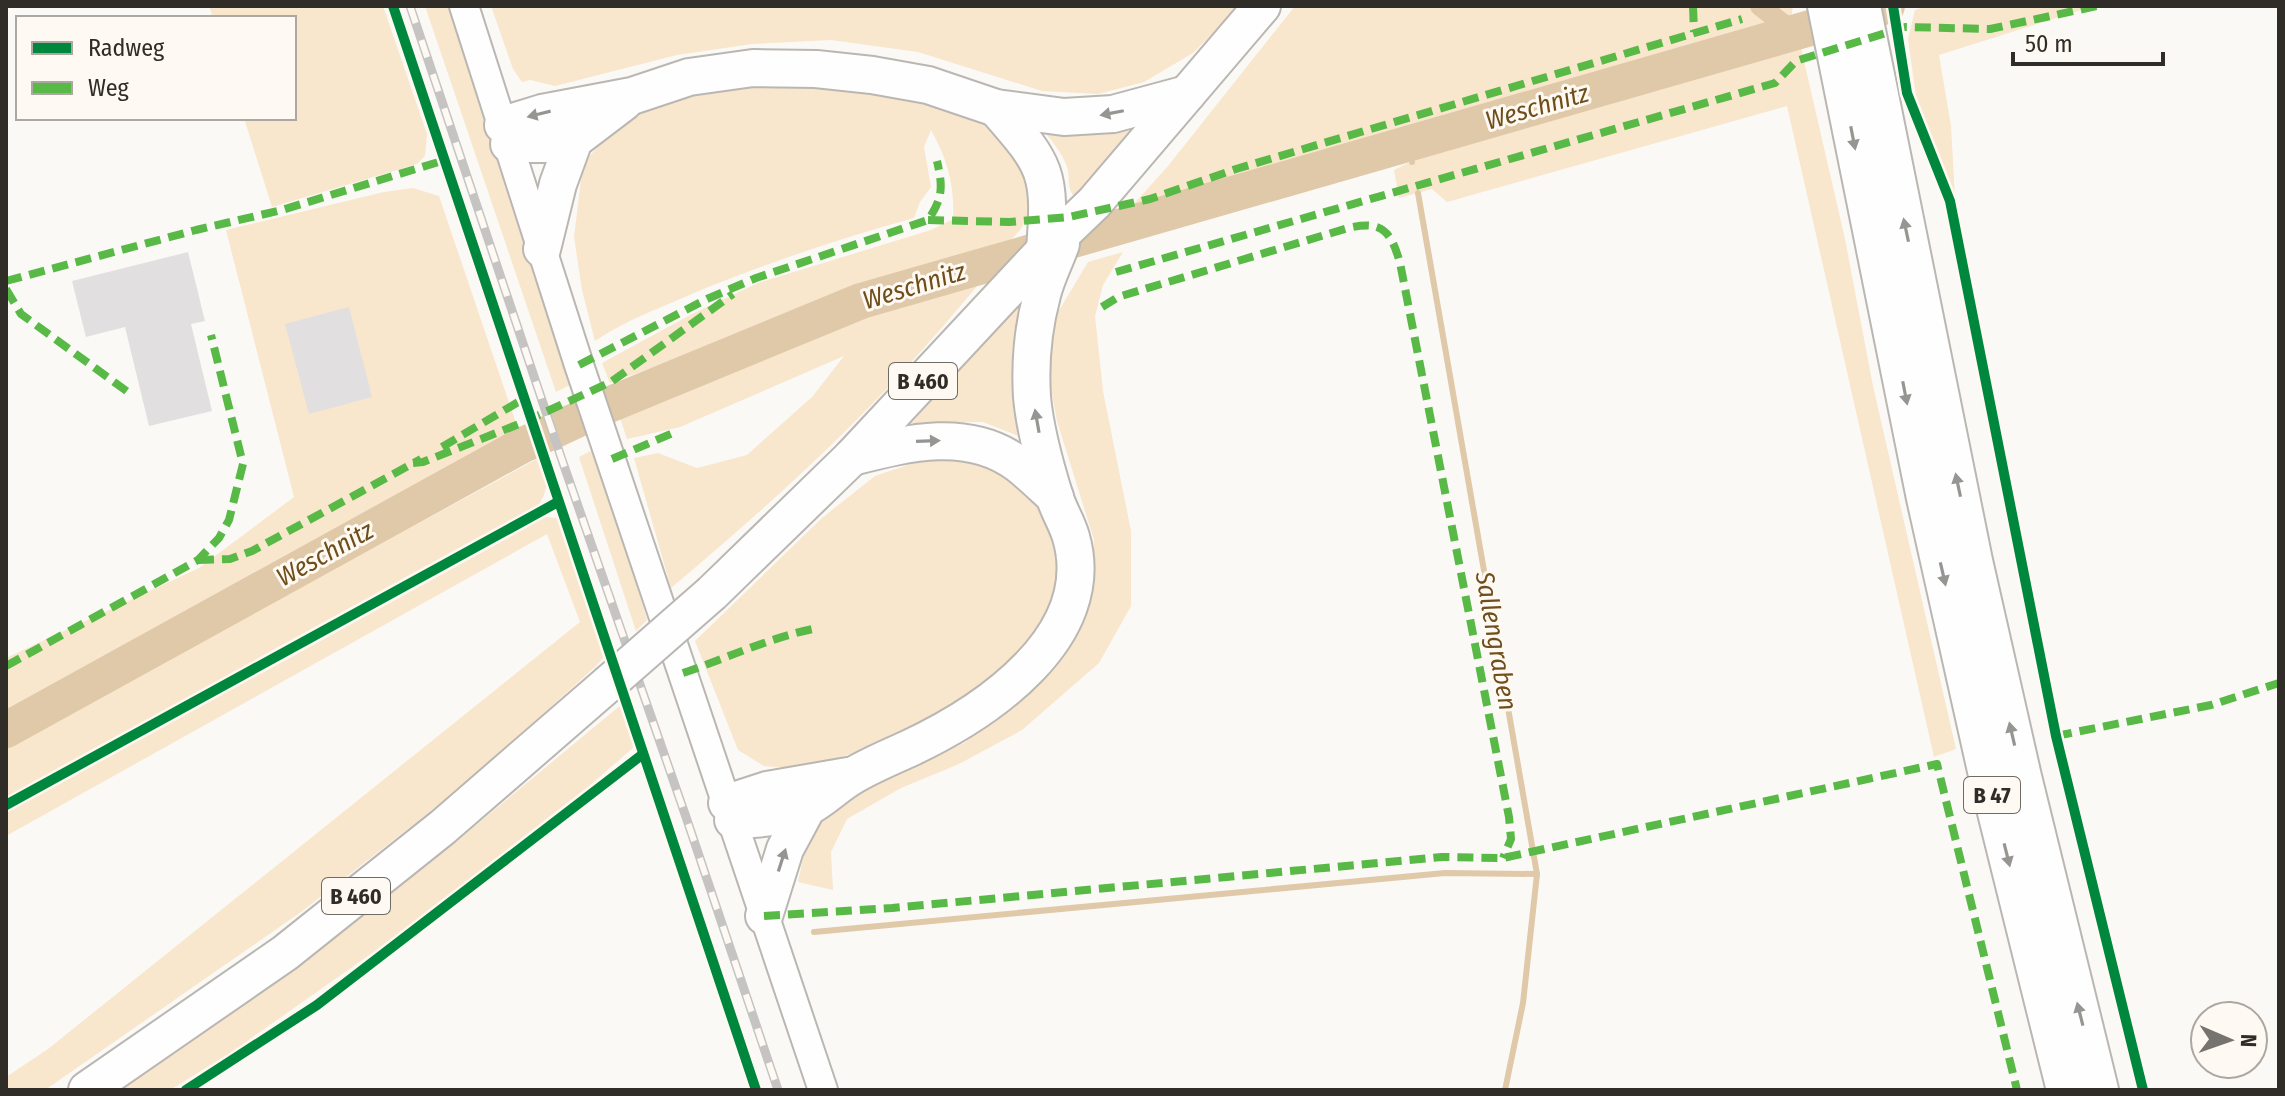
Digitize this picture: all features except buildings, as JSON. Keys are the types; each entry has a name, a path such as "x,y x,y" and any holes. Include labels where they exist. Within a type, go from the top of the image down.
{"highway":[{"name":"B 47","path":"1846,23 1929,513 1990,784 2066,1090"},
{"name":"B 47","path":"1846,23 2022,777 2099,1090"}],"main road":[{"name":"B 460","path":"87,1090 285,953 443,827 712,593 852,457 994,305 1053,231 1094,203 1262,6"},
{"path":"506,134 542,113 632,96 689,77 753,68 816,69 872,75 928,85 996,108 1086,117 1113,114 1187,94"},
{"path":"506,134 551,144 574,140 632,96"},
{"path":"730,812 777,818 807,808 853,775 936,736 974,714 1029,668 1055,636 1070,602 1075,569 1071,539 1055,497 1032,398 1032,350 1053,231 1047,184 1032,148 996,108"},
{"path":"542,249 558,184 574,140"},
{"path":"852,457 912,442 973,444 997,452 1018,464 1055,497"},
{"path":"730,812 767,790 853,775"},
{"path":"764,916 785,849 807,808"}],"street":[{"path":"464,6 823,1090"}],"shaded area":[{"path":"209,6 383,6 427,134 425,156 417,164 272,207 245,120 296,120 296,16 212,16"},
{"path":"425,6 451,6 574,383 556,392"},
{"path":"491,6 1240,6 1193,53 1144,82 1098,94 1042,91 918,52 831,40 752,44 677,55 555,86 530,80 522,82 513,69"},
{"path":"1295,6 1793,6 1791,19 1765,32 1123,216 1168,166"},
{"path":"1927,6 2094,6 1939,55 1951,126 1955,198 1916,96 1908,39 1915,10"},
{"path":"1801,48 1845,239 1873,386 1956,749 1934,757 1787,106 1447,202 1432,189 1399,198 1394,170 1424,155"},
{"path":"835,75 962,106 1010,139 1039,195 1021,229 997,255 954,261 610,383 602,363 692,314 758,283 931,230 953,219 949,173 931,130 924,147 931,187 920,202 914,218 803,252 721,282 631,321 595,341 582,290 574,237 583,163 619,124 670,92"},
{"path":"1140,123 1075,198 1070,189 1065,162 1042,129"},
{"path":"413,188 439,196 520,435 6,716 6,658 199,568 294,497 226,230 384,192"},
{"path":"1123,252 1103,285 1095,316 1103,391 1131,531 1131,606 1099,663 1022,730 959,764 901,788 847,819 831,852 833,890 798,882 805,849 822,821 860,791 964,743 1035,686 1076,637 1092,593 1094,540 1057,421 1048,372 1055,317 1088,262"},
{"path":"978,285 850,427 671,588 634,458 658,453 697,468 747,455 812,397 844,356 680,427 627,439 620,418 859,318"},
{"path":"1029,296 1034,442 983,422 912,423 1001,319"},
{"path":"597,448 647,620 636,631 579,457"},
{"path":"966,455 1044,497 1058,538 1062,579 1032,642 990,685 867,749 802,769 764,766 738,750 695,641 822,518 875,476 914,463"},
{"path":"537,459 546,486 539,505 6,799 6,747"},
{"path":"557,518 566,526 609,651 597,665 468,782 301,912 45,1090 6,1090 6,1077 48,1049 580,622 547,534 6,836 6,811 536,519"},
{"path":"622,704 634,747 589,786 402,932 230,1053 170,1090 114,1090 258,990 446,850"}],"waterway":[{"path":"1760,6 1795,33"},
{"name":"Weschnitz","path":"6,730 521,446 611,404 861,301 1887,6"},
{"name":"Sallengraben","path":"1409,145 1412,162"},
{"name":"Sallengraben","path":"1418,193 1537,874 1523,1003 1505,1090"},
{"path":"814,932 1445,873 1537,874"}],"railway":[{"path":"410,6 778,1090"}],"marked path":[{"path":"1693,6 1694,32"},
{"path":"1116,272 1775,83 1796,61 1905,27 1990,29 2097,6"},
{"path":"928,220 1009,222 1069,217 1150,199 1236,169 1742,19"},
{"path":"6,281 282,210 445,160"},
{"path":"579,365 707,299 756,278 928,220 940,192 937,161"},
{"path":"1102,307 1118,297 1348,228 1377,227 1389,236 1400,263 1509,817 1511,839 1503,858"},
{"path":"6,289 21,314 132,395"},
{"path":"413,463 423,462 519,424 611,382 733,294"},
{"path":"6,666 198,560 219,538 229,520 243,464 211,335"},
{"path":"442,447 525,398"},
{"path":"612,459 673,433"},
{"path":"198,560 230,559 252,551 421,459"},
{"path":"683,673 764,643 813,629"},
{"path":"2056,736 2211,705 2279,683"},
{"path":"764,916 892,908 1442,857 1503,858 1937,764 2017,1090"}],"cycle path":[{"path":"393,6 756,1090"},
{"path":"1893,6 1907,93 1950,201 2056,736 2143,1090"},
{"path":"6,805 558,502"},
{"path":"186,1090 317,1005 643,754"}]}
